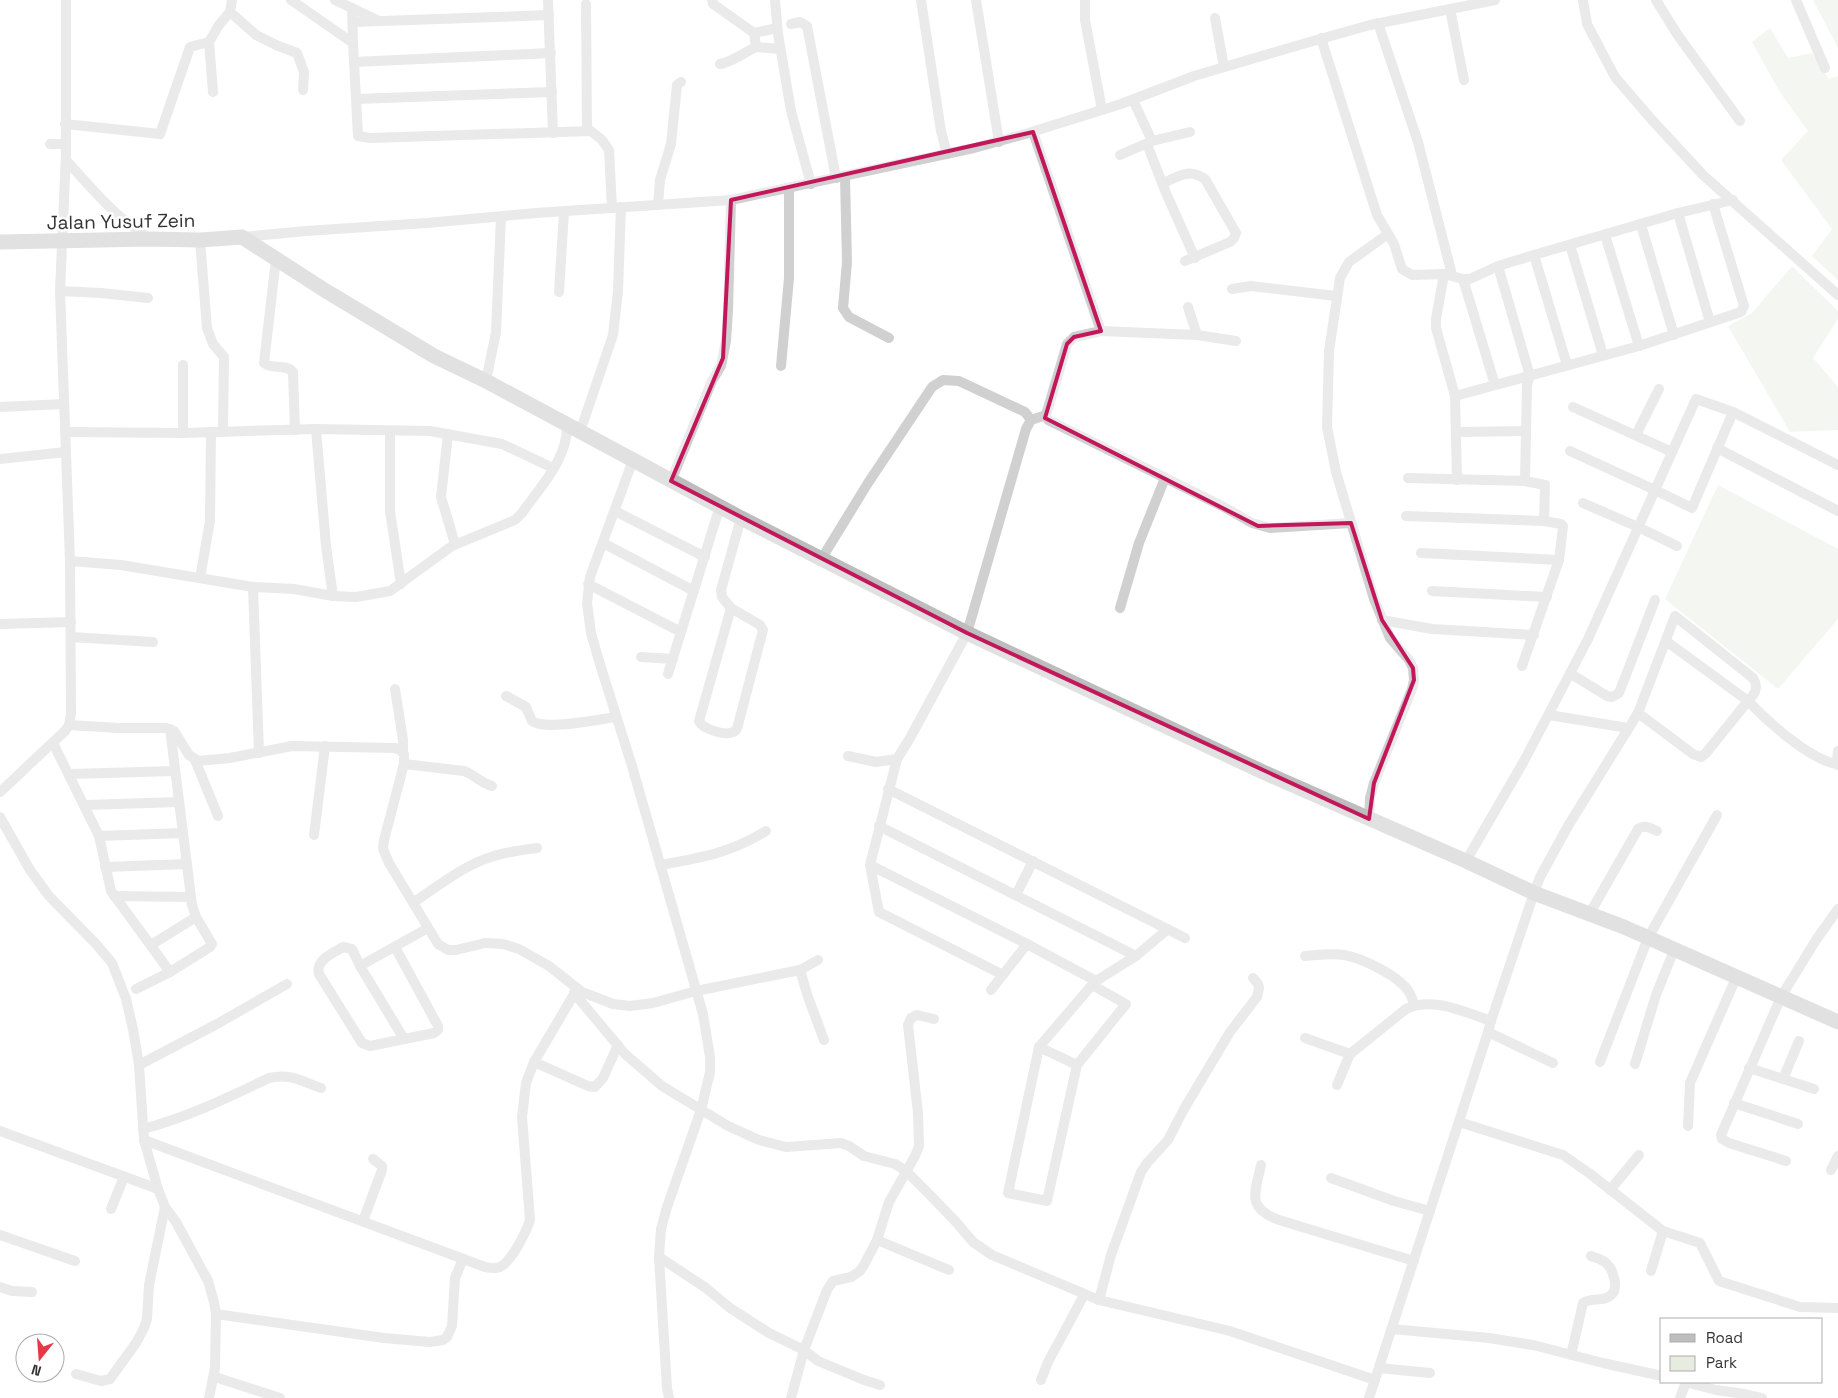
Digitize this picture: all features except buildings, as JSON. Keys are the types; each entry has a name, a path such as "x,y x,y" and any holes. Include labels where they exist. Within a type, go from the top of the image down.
{"street":[{"path":"0,792 53,743 68,725 71,706 70,561 60,291 66,160 66,0"},
{"path":"213,92 209,42 219,25 230,12 232,0"},
{"path":"291,0 353,43"},
{"path":"335,0 377,20"},
{"path":"548,0 553,133"},
{"path":"712,0 713,4 754,33 756,47"},
{"path":"775,0 780,49 791,111 810,184"},
{"path":"921,0 941,131 947,154"},
{"path":"976,0 999,142"},
{"path":"1085,0 1085,20 1102,110"},
{"path":"242,237 616,207 731,200 840,178 999,142 1133,100 1194,76 1321,38 1378,23 1495,0"},
{"path":"1583,0 1587,24 1615,77 1652,120 1703,175 1838,295"},
{"path":"1656,0 1677,34 1740,121"},
{"path":"1796,0 1825,68"},
{"path":"586,4 587,131"},
{"path":"70,561 122,565 253,588 294,589 356,598 379,594 390,591 401,584 455,544 515,520 522,513 553,468 574,428 613,334 617,299 616,207 608,150 602,140 595,134 587,131 361,138 357,133 352,8"},
{"path":"1450,9 1464,80"},
{"path":"230,12 256,35 297,53 304,72 303,90"},
{"path":"353,22 549,15"},
{"path":"1216,18 1224,67"},
{"path":"791,24 800,22 807,26 840,178 847,262 843,308 849,317 889,338"},
{"path":"1378,23 1418,142 1448,275 1436,319 1436,328 1455,396 1457,480"},
{"path":"754,33 777,28"},
{"path":"1321,38 1377,215 1398,253 1399,264 1406,272 1412,274 1448,275 1470,279 1498,266 1534,255 1678,213 1733,200"},
{"path":"65,124 160,134 190,47 209,42"},
{"path":"720,64 736,59 756,47 780,49"},
{"path":"354,62 550,53"},
{"path":"658,205 660,180 671,144 677,85 681,82"},
{"path":"356,99 552,92"},
{"path":"1133,100 1190,260 1230,242 1234,238 1236,232 1205,180 1199,175 1189,172 1163,183"},
{"path":"1033,132 1101,331"},
{"path":"1120,155 1149,143 1190,132"},
{"path":"50,144 66,144"},
{"path":"66,160 103,202 132,228 150,239"},
{"path":"782,366 789,278 789,188"},
{"path":"671,480 712,381 720,370 723,358 728,311 731,200"},
{"path":"1455,396 1639,346 1741,312 1744,306 1713,204"},
{"path":"559,292 564,212"},
{"path":"1678,213 1710,322"},
{"path":"486,381 496,332 501,217"},
{"path":"1641,225 1674,335"},
{"path":"1369,819 1370,798 1374,783 1414,680 1413,668 1409,660 1390,638 1382,620 1336,472 1327,427 1329,351 1336,296 1340,278 1348,262 1388,234"},
{"path":"1605,235 1639,346"},
{"path":"242,237 434,356 486,381 741,518 967,633 1168,728 1369,819 1534,892 1648,938 1838,1022"},
{"name":"Jalan Yusuf Zein","path":"0,242 200,240 242,237"},
{"path":"200,240 207,328 213,344 224,357 222,432"},
{"path":"1570,245 1603,355"},
{"path":"1534,255 1566,365"},
{"path":"276,259 264,361 267,366 288,368 293,372 295,430"},
{"path":"1498,266 1530,376 1527,385 1525,481"},
{"path":"1463,279 1495,385"},
{"path":"1232,288 1251,286 1336,296"},
{"path":"60,291 148,298"},
{"path":"1188,307 1197,335"},
{"path":"1236,341 1197,335 1101,331 1074,337 1067,344 1046,415 1048,420 1263,528 1351,523"},
{"path":"183,365 183,433"},
{"path":"822,558 868,482 936,383 943,380 959,381 1025,412 1031,420"},
{"path":"1636,435 1659,389"},
{"path":"1466,861 1571,674 1696,399 1733,412 1838,466"},
{"path":"0,407 64,404"},
{"path":"1573,407 1672,452"},
{"path":"1570,451 1692,508 1733,412"},
{"path":"1003,975 879,912 870,865 897,759 967,633 1026,429 1031,420 1046,415"},
{"path":"66,432 183,433 316,428 390,431 411,429 502,444 553,468"},
{"path":"316,428 326,546 333,596"},
{"path":"390,431 390,511 401,584"},
{"path":"1456,432 1526,431"},
{"path":"200,578 210,521 210,432"},
{"path":"448,434 441,497 455,544"},
{"path":"1717,448 1838,511"},
{"path":"0,459 66,452"},
{"path":"633,460 588,584 587,603 592,633 705,1024 710,1057 710,1072 701,1110 661,1229 659,1257 669,1398"},
{"path":"1120,608 1139,543 1165,478"},
{"path":"1408,478 1525,481 1545,485 1544,521"},
{"path":"1583,504 1677,546"},
{"path":"668,674 720,506"},
{"path":"615,511 704,557"},
{"path":"1406,516 1544,521 1559,522 1563,526 1559,560 1522,666"},
{"path":"731,608 698,721 705,728 732,733 737,729 763,630 760,625 731,608 722,597 721,590 741,518"},
{"path":"603,543 694,592"},
{"path":"1421,552 1559,560"},
{"path":"588,584 682,632"},
{"path":"253,588 259,752"},
{"path":"1432,592 1547,597"},
{"path":"1571,674 1607,696 1612,697 1619,693 1655,600"},
{"path":"1369,1398 1490,1021 1534,892 1540,877 1568,826 1638,713 1676,616 1753,678 1756,686 1756,690 1748,701 1701,757 1693,754 1638,713"},
{"path":"1382,620 1432,630 1534,635"},
{"path":"0,624 71,622"},
{"path":"71,637 153,642"},
{"path":"1666,641 1748,701 1807,751 1829,763 1838,765 1838,751"},
{"path":"641,657 673,659"},
{"path":"395,689 405,758 384,840 384,849 389,863 438,944 448,950 485,943 503,944 519,949 548,966 575,991 625,1054 662,1086 728,1126 759,1140 786,1147 840,1143 849,1146 864,1156 889,1162 906,1171 981,1248 998,1258 1099,1300 1230,1331 1375,1380"},
{"path":"506,696 526,707 530,718 536,724 548,725 616,717"},
{"path":"1548,715 1628,728"},
{"path":"68,725 119,728 162,727 170,729 178,736 189,755 195,760 218,816"},
{"path":"136,989 170,972 212,944 196,918 190,897 170,729"},
{"path":"53,743 99,836 103,847 108,882 114,896 170,972"},
{"path":"195,760 230,758 292,746 395,748 403,752"},
{"path":"314,835 325,746"},
{"path":"848,756 876,762 897,759"},
{"path":"404,764 464,771 482,783 492,786"},
{"path":"70,774 174,772"},
{"path":"888,789 1185,938"},
{"path":"85,805 179,802"},
{"path":"1600,1062 1648,938 1717,815"},
{"path":"0,817 30,870 49,896 112,963 126,999 139,1065 144,1140 165,1207 176,1222 208,1281 216,1314 215,1377 209,1398"},
{"path":"879,826 1136,956"},
{"path":"1590,913 1638,829 1641,826 1648,826 1657,831"},
{"path":"660,865 698,859 721,852 744,844 766,831"},
{"path":"99,836 183,833"},
{"path":"414,902 475,863 511,851 537,848"},
{"path":"1016,895 1033,861"},
{"path":"105,867 187,864"},
{"path":"870,865 1027,944 1094,983 1126,1004 1076,1065 1047,1201 1008,1194 1039,1047 1094,983 1136,956 1168,929"},
{"path":"114,896 190,897"},
{"path":"1786,1160 1729,1144 1722,1138 1722,1132 1781,997 1816,940 1838,909"},
{"path":"151,945 196,918"},
{"path":"360,966 428,928"},
{"path":"991,990 1027,944"},
{"path":"394,946 439,1028 434,1034 370,1046 362,1043 317,968 320,962 346,947 352,949 360,966 404,1039"},
{"path":"1635,1064 1656,995 1674,950"},
{"path":"1305,956 1330,954 1362,961 1379,969 1404,986 1410,993 1414,1005"},
{"path":"575,991 604,1001 630,1006 652,1003 696,991 800,970 818,960"},
{"path":"800,970 824,1040"},
{"path":"1099,1300 1111,1255 1141,1172 1168,1140 1184,1109 1230,1032 1257,997 1259,988 1253,978"},
{"path":"1688,1126 1690,1083 1736,978"},
{"path":"139,1065 287,984"},
{"path":"144,1140 485,1267 498,1268 506,1263 528,1228 530,1211 522,1111 526,1083 534,1062 575,991"},
{"path":"1337,1085 1350,1054 1406,1009 1414,1005 1433,1004 1490,1021"},
{"path":"791,1398 804,1350 830,1284 838,1279 851,1277 860,1271 876,1240 889,1202 919,1146 918,1113 908,1025 911,1018 917,1015 934,1019"},
{"path":"1488,1032 1553,1063"},
{"path":"1305,1038 1350,1054"},
{"path":"1783,1079 1799,1041"},
{"path":"534,1062 588,1086 595,1087 604,1078 618,1045"},
{"path":"1039,1047 1076,1065"},
{"path":"1749,1068 1814,1089"},
{"path":"143,1129 205,1109 269,1078 286,1075 320,1088"},
{"path":"1734,1103 1798,1124"},
{"path":"1459,1122 1563,1155 1663,1231 1700,1243 1719,1281 1800,1307 1838,1308"},
{"path":"0,1131 158,1189"},
{"path":"1610,1190 1639,1155"},
{"path":"1831,1170 1838,1156"},
{"path":"363,1221 382,1168 373,1159"},
{"path":"1261,1165 1255,1192 1256,1202 1262,1212 1279,1220 1414,1261"},
{"path":"111,1209 124,1177"},
{"path":"1331,1178 1430,1212"},
{"path":"76,1374 101,1381 110,1379 136,1343 144,1328 147,1319 149,1285 165,1207"},
{"path":"1651,1271 1663,1231"},
{"path":"0,1235 75,1260"},
{"path":"876,1240 949,1270"},
{"path":"1571,1355 1583,1303 1589,1300 1607,1298 1614,1291 1615,1284 1611,1270 1605,1261 1591,1256"},
{"path":"659,1257 706,1288 730,1308 769,1333 804,1350 825,1365 880,1385"},
{"path":"216,1314 384,1338 439,1341 447,1337 452,1326 455,1278 463,1258"},
{"path":"0,1287 12,1291 32,1292"},
{"path":"1041,1380 1048,1362 1084,1295"},
{"path":"1392,1329 1490,1338 1533,1345 1660,1376"},
{"path":"1379,1368 1430,1373"},
{"path":"215,1377 280,1398"},
{"path":"1680,1398 1685,1383"},
{"path":"1689,1383 1762,1398"}],"highlighted area":[{"path":"1033,132 1101,331 1074,337 1067,344 1045,418 1258,526 1351,523 1382,620 1413,668 1414,680 1374,783 1369,819 967,633 671,481 723,358 731,200"}],"green space":[{"path":"1813,0 1838,0 1838,48"},
{"path":"1770,28 1788,58 1812,53 1829,79 1838,76 1838,280 1812,256 1832,229 1781,160 1808,131 1779,91 1752,42"},
{"path":"1792,266 1838,311 1838,319 1813,358 1838,387 1838,430 1790,432 1728,326 1752,313"},
{"path":"1718,485 1838,549 1838,619 1778,689 1665,599"}]}
